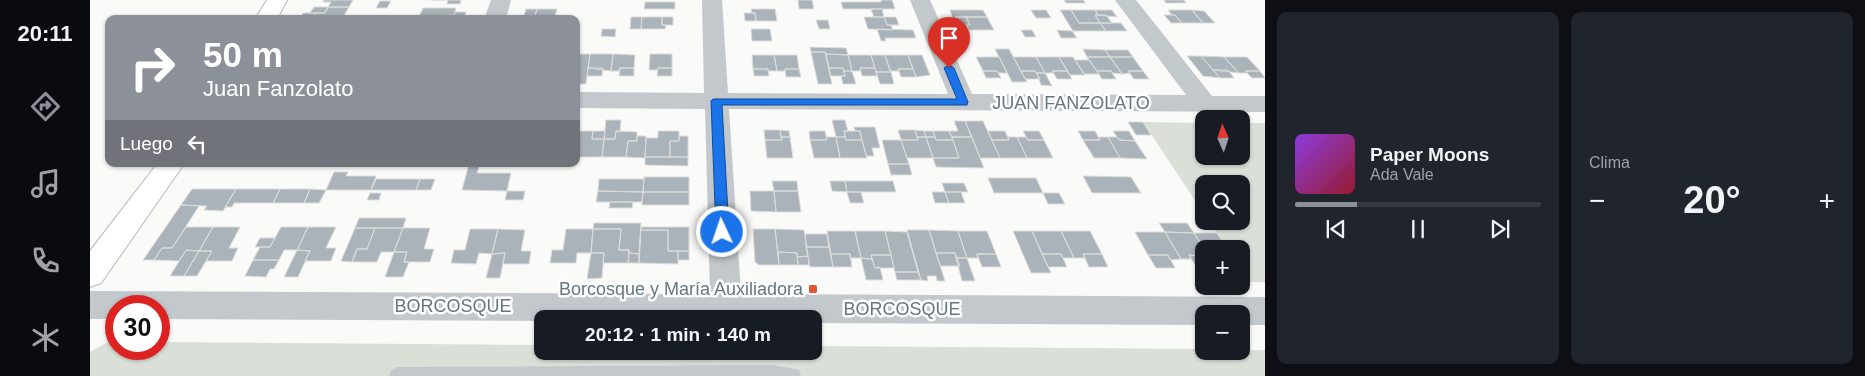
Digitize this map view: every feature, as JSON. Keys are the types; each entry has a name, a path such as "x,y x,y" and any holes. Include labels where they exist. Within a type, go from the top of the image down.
{"main road":[{"path":"268,15 276,0"},
{"path":"90,274 168,167"}],"street":[{"path":"496,15 501,0"},
{"path":"712,0 726,308"},
{"path":"920,0 963,102"},
{"path":"1125,0 1206,104"},
{"name":"JUAN FANZOLATO","path":"580,100 1265,104"},
{"name":"BORCOSQUE","path":"90,305 1265,311"}],"lane":[{"path":"398,376 773,374 792,376"}],"shaded area":[{"path":"1143,122 1195,123 1195,165 1250,165 1250,123 1265,123 1265,282 1250,282 1250,240 1221,240 1215,230 1250,230 1250,175 1195,175 1195,200"},
{"path":"170,342 534,345 534,360 822,360 822,346 1195,349 1195,360 1250,360 1250,350 1265,350 1265,376 90,376 90,352 105,344 105,360 170,360"}],"building":[{"path":"324,0 353,0 349,7 328,7 331,2 323,2"},
{"path":"448,0 461,0 460,4 447,4"},
{"path":"798,0 812,0 814,9 799,9"},
{"path":"881,0 892,0 895,9 843,9 841,2 881,2"},
{"path":"1064,0 1083,0 1086,3 1066,3"},
{"path":"1164,0 1184,0 1186,3 1166,3"},
{"path":"380,1 391,1 387,8 376,8"},
{"path":"645,2 675,2 675,9 644,9"},
{"path":"314,7 328,7 325,13 310,13"},
{"path":"328,7 349,7 344,15 315,15 316,13 325,13"},
{"path":"423,8 456,8 454,15 420,15"},
{"path":"526,9 537,9 535,15 524,15"},
{"path":"537,9 557,9 555,15 535,15"},
{"path":"751,9 775,9 777,21 756,21 755,13 752,13"},
{"path":"871,9 882,9 884,17 874,17"},
{"path":"950,10 983,10 987,17 955,17 956,19 953,19"},
{"path":"1031,10 1046,10 1051,18 1036,18"},
{"path":"1060,10 1071,10 1079,23 1100,23 1106,31 1073,31"},
{"path":"1071,10 1095,10 1098,15 1095,15 1100,23 1079,23"},
{"path":"1095,10 1112,10 1117,17 1098,15"},
{"path":"1168,10 1192,10 1203,23 1182,23"},
{"path":"1192,10 1204,11 1215,23 1203,23"},
{"path":"455,12 466,12 465,15 454,15"},
{"path":"303,13 316,13 315,15 302,15"},
{"path":"744,13 755,13 756,21 745,21"},
{"path":"1095,15 1106,15 1112,23 1100,23"},
{"path":"1164,15 1175,15 1182,23 1171,23"},
{"path":"631,17 642,17 641,29 630,29"},
{"path":"642,17 662,17 662,25 666,25 665,29 641,29"},
{"path":"662,17 673,17 673,25 662,25"},
{"path":"864,17 884,17 887,25 891,25 893,30 868,29"},
{"path":"884,17 896,17 899,25 887,25"},
{"path":"955,17 966,17 970,25 959,25"},
{"path":"966,17 987,17 994,30 969,30 967,25 970,25"},
{"path":"816,20 828,20 830,29 819,29"},
{"path":"1100,23 1121,23 1127,31 1106,31"},
{"path":"602,29 616,29 615,37 601,36"},
{"path":"751,29 770,29 772,41 752,41"},
{"path":"877,29 913,30 916,38 885,38 886,41 881,41"},
{"path":"1021,30 1032,30 1036,37 1025,37"},
{"path":"1057,30 1072,31 1077,38 1061,38"},
{"path":"810,47 846,48 848,55 811,52"},
{"path":"995,49 1009,49 1027,82 1012,82"},
{"path":"1083,49 1105,50 1110,57 1087,57"},
{"path":"1105,50 1128,50 1133,57 1110,57"},
{"path":"811,52 825,52 832,84 818,84"},
{"path":"580,54 590,54 586,84 580,84"},
{"path":"590,54 613,54 611,71 588,68"},
{"path":"613,54 635,55 634,68 620,68 619,71 611,71"},
{"path":"650,54 672,54 672,68 649,70"},
{"path":"826,54 848,55 852,71 844,71 843,68 829,68"},
{"path":"752,55 774,55 777,71 753,69"},
{"path":"774,55 797,55 799,69 777,71"},
{"path":"848,55 871,55 875,68 860,68 861,71 852,71"},
{"path":"871,55 885,55 891,72 876,72"},
{"path":"885,55 908,55 913,69 890,71"},
{"path":"908,55 922,55 930,75 916,77"},
{"path":"1187,56 1201,56 1220,78 1203,76"},
{"path":"1201,56 1224,57 1239,73 1213,70"},
{"path":"976,57 999,57 1007,73 983,71"},
{"path":"1013,57 1036,57 1045,73 1021,71"},
{"path":"1036,57 1059,57 1067,71 1045,73"},
{"path":"1059,57 1073,57 1085,75 1070,75"},
{"path":"1087,57 1110,57 1122,74 1111,71 1097,71"},
{"path":"1110,57 1133,57 1143,71 1128,71 1130,73 1122,74"},
{"path":"1224,57 1247,57 1260,71 1239,73"},
{"path":"1075,60 1089,60 1099,74 1084,74"},
{"path":"588,68 603,68 602,76 587,76"},
{"path":"620,68 634,68 634,76 619,76"},
{"path":"658,68 672,68 672,76 657,76"},
{"path":"829,68 843,68 845,76 831,76"},
{"path":"860,68 875,68 877,76 862,76"},
{"path":"753,69 768,69 769,76 754,76"},
{"path":"785,69 799,69 801,77 786,77"},
{"path":"898,69 913,69 916,77 901,77"},
{"path":"1213,70 1228,70 1234,78 1220,78"},
{"path":"844,71 852,71 856,84 843,84 841,76 845,76"},
{"path":"983,71 997,71 1001,78 986,78"},
{"path":"1021,71 1035,71 1040,79 1025,79"},
{"path":"1052,71 1067,71 1072,79 1057,79"},
{"path":"1097,71 1111,71 1116,79 1102,79"},
{"path":"1128,71 1143,71 1149,79 1134,79"},
{"path":"1245,71 1260,71 1265,78 1252,78"},
{"path":"876,72 891,72 894,84 880,84"},
{"path":"1037,73 1045,73 1052,86 1041,85"},
{"path":"606,120 621,120 620,132 616,131 615,139 604,139"},
{"path":"832,120 845,120 848,131 844,131 845,137 836,137"},
{"path":"954,121 965,121 972,137 952,137 949,131 958,131"},
{"path":"965,121 983,121 1000,158 980,158"},
{"path":"1128,122 1143,122 1151,135 1136,135"},
{"path":"854,127 875,127 880,148 872,148 874,156 866,156 860,131 855,131"},
{"path":"764,130 780,130 782,140 765,140"},
{"path":"780,130 789,131 790,137 781,137"},
{"path":"898,130 915,130 918,140 901,140"},
{"path":"915,130 924,131 926,137 917,137"},
{"path":"580,131 593,131 592,139 604,139 602,157 580,157"},
{"path":"593,131 605,131 604,139 592,139"},
{"path":"616,131 637,132 637,141 628,141 626,157 602,157 604,139 615,139"},
{"path":"658,131 679,131 679,141 670,141 670,157 645,157 646,138 658,138"},
{"path":"809,131 825,131 827,140 810,140"},
{"path":"844,131 860,131 862,140 846,140"},
{"path":"924,131 933,131 935,137 926,137"},
{"path":"933,131 949,131 953,140 936,140"},
{"path":"988,131 1005,131 1009,140 992,140"},
{"path":"1023,131 1039,131 1044,140 1028,140"},
{"path":"1078,131 1095,131 1100,140 1083,140"},
{"path":"1113,131 1129,131 1135,141 1119,140"},
{"path":"637,136 646,136 645,158 626,157 628,141 637,141"},
{"path":"679,136 688,136 688,157 670,157 670,141 679,141"},
{"path":"781,137 790,137 793,158 767,158 765,140 782,140"},
{"path":"826,137 836,137 840,158 814,158 810,140 827,140"},
{"path":"836,137 845,137 846,140 862,140 867,158 840,158"},
{"path":"917,137 926,137 933,158 907,158 901,140 918,140"},
{"path":"926,137 935,137 936,140 953,140 959,158 933,158"},
{"path":"952,137 972,137 984,168 936,167 933,158 959,158"},
{"path":"1008,137 1017,137 1027,158 1000,158 992,140 1009,140"},
{"path":"1017,137 1026,137 1028,140 1044,140 1053,158 1027,158"},
{"path":"1098,137 1108,137 1120,158 1094,158 1083,140 1100,140"},
{"path":"1108,137 1135,141 1147,159 1120,158"},
{"path":"882,140 901,140 909,164 888,164"},
{"path":"645,157 688,157 688,166 645,165"},
{"path":"888,164 909,164 912,175 891,175"},
{"path":"468,167 479,167 477,173 511,173 507,191 462,190"},
{"path":"334,172 348,172 346,176 376,176 371,190 326,190"},
{"path":"1083,176 1131,177 1141,193 1092,193"},
{"path":"644,177 689,177 689,192 643,192"},
{"path":"988,178 1036,178 1043,193 994,193"},
{"path":"376,179 420,179 416,190 371,190"},
{"path":"420,179 435,179 431,190 416,190"},
{"path":"599,179 644,179 643,192 598,191"},
{"path":"772,181 797,181 798,191 774,191"},
{"path":"830,181 845,181 847,192 832,191"},
{"path":"845,181 893,181 896,192 847,192"},
{"path":"942,183 964,183 968,192 945,192"},
{"path":"192,189 236,189 223,211 204,210 207,206 181,205"},
{"path":"236,189 280,189 273,203 234,203 232,207 225,207"},
{"path":"280,189 310,189 304,203 273,203"},
{"path":"310,189 326,190 319,203 304,203"},
{"path":"507,191 525,191 523,200 505,200"},
{"path":"598,191 643,192 642,202 596,202"},
{"path":"750,191 774,191 776,212 751,211"},
{"path":"774,191 798,191 801,212 776,212"},
{"path":"643,192 689,192 689,205 642,205"},
{"path":"847,192 861,192 864,203 850,203"},
{"path":"932,192 945,192 949,203 935,203"},
{"path":"945,192 961,192 965,203 949,203"},
{"path":"370,193 381,193 379,200 367,200"},
{"path":"1043,193 1059,193 1065,204 1048,204"},
{"path":"610,202 633,202 632,208 609,208"},
{"path":"181,205 199,206 172,248 162,248 154,260 143,260"},
{"path":"359,218 406,218 403,228 355,228"},
{"path":"594,223 641,223 639,254 629,253 629,250 619,250 621,229 593,229"},
{"path":"1159,223 1187,223 1194,233 1165,232"},
{"path":"186,227 213,227 199,251 186,250 179,261 154,260 162,248 172,248"},
{"path":"213,227 240,227 229,248 238,248 232,261 206,261 212,251 199,251"},
{"path":"281,227 308,227 297,250 284,250 279,260 253,260 260,247 270,247"},
{"path":"308,227 336,227 326,248 336,248 331,261 305,261 310,251 297,250"},
{"path":"641,227 689,227 689,251 668,251 668,230 641,230"},
{"path":"355,228 375,228 367,249 357,249 352,262 341,261"},
{"path":"375,228 403,228 394,252 381,252 377,262 352,262 357,249 367,249"},
{"path":"403,228 430,228 424,249 434,249 430,262 404,262 407,252 394,252"},
{"path":"470,229 498,229 492,254 479,253 476,264 451,263 454,250 465,250"},
{"path":"498,229 525,230 521,251 531,251 529,264 503,264 505,253 492,254"},
{"path":"566,229 593,229 591,253 577,253 576,263 550,263 552,250 563,250"},
{"path":"593,229 621,229 619,250 629,250 628,263 603,263 604,253 591,253"},
{"path":"753,229 775,229 779,265 759,265 755,262"},
{"path":"775,229 804,230 808,256 797,257 797,253 778,252"},
{"path":"641,230 668,230 668,251 678,251 678,264 639,263"},
{"path":"907,230 929,230 945,281 937,281 936,276 927,276 928,281 921,280"},
{"path":"929,230 958,231 967,258 956,258 955,253 936,253"},
{"path":"827,231 855,231 861,258 850,258 850,254 831,254"},
{"path":"855,231 885,231 891,255 871,255 872,259 861,258"},
{"path":"885,231 907,232 918,272 895,272"},
{"path":"958,231 987,231 996,254 977,254 978,258 967,258"},
{"path":"1013,231 1032,231 1051,273 1031,273"},
{"path":"1032,231 1061,231 1074,258 1063,258 1061,254 1042,254"},
{"path":"1061,231 1090,231 1102,254 1083,254 1085,258 1074,258"},
{"path":"1135,232 1165,232 1181,259 1170,260 1168,255 1148,255"},
{"path":"1165,232 1194,233 1198,240 1195,240 1195,255 1189,255 1192,259 1181,259"},
{"path":"1194,233 1217,233 1221,240 1198,240"},
{"path":"805,234 827,234 829,247 806,247"},
{"path":"260,238 275,238 270,247 255,247"},
{"path":"806,247 829,247 833,267 810,267"},
{"path":"186,250 199,251 184,276 170,276"},
{"path":"297,250 310,251 298,277 284,277"},
{"path":"199,251 212,251 197,276 184,276"},
{"path":"678,251 689,251 689,260 678,260"},
{"path":"394,252 407,252 404,262 409,262 403,277 385,277"},
{"path":"778,252 797,253 798,265 779,265"},
{"path":"505,253 500,278 486,278 492,254"},
{"path":"591,253 604,253 602,278 587,279"},
{"path":"629,253 639,254 639,263 628,263"},
{"path":"936,253 955,253 960,266 940,266"},
{"path":"831,254 850,254 852,267 833,267"},
{"path":"977,254 996,254 1001,267 982,267"},
{"path":"1042,254 1061,254 1067,267 1048,267"},
{"path":"1083,254 1102,254 1108,267 1089,267"},
{"path":"871,255 891,255 894,268 875,268"},
{"path":"1148,255 1168,255 1175,268 1156,268"},
{"path":"1189,255 1195,255 1195,265"},
{"path":"808,256 809,265 798,265 797,257"},
{"path":"861,258 872,259 875,268 880,267 883,280 866,280"},
{"path":"956,258 967,258 975,281 962,281"},
{"path":"253,260 279,260 274,269 270,269 266,277 245,276"},
{"path":"895,272 918,272 921,280 897,280"}],"place":[{"name":"Borcosque y María Auxiliadora","path":"813,289"}],"route":[{"path":"722,232 716,101 963,102 949,68"}]}
